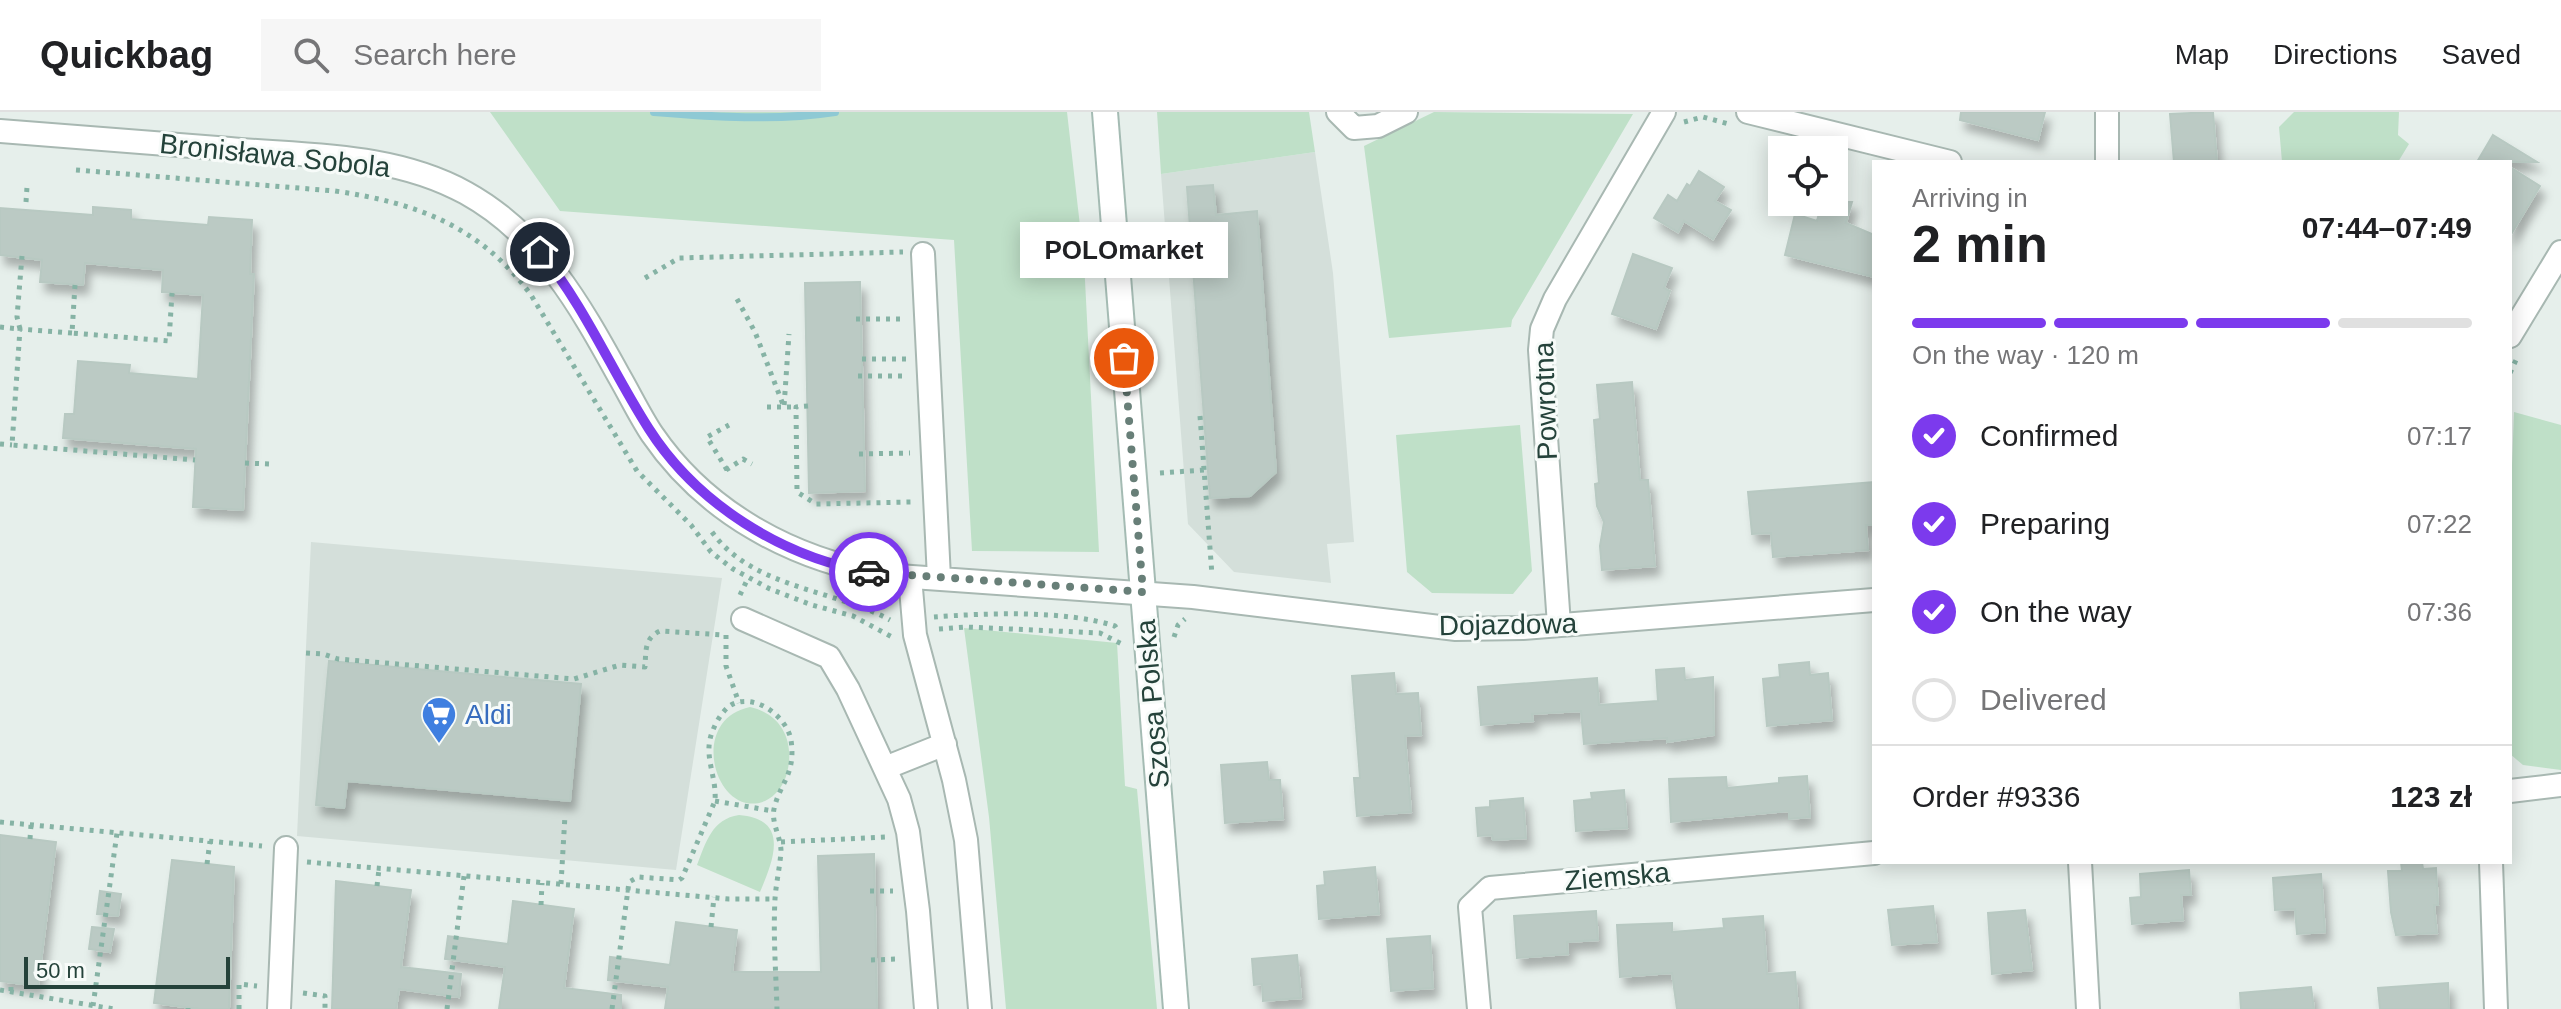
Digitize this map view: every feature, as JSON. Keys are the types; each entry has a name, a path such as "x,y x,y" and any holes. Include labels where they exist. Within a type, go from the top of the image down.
{"street":[{"name":"Szosa Polska","path":"1105,112 1176,1009"},
{"path":"1338,112 1354,128 1378,126 1406,112"},
{"path":"2107,113 2107,160"},
{"name":"Powrotna","path":"1559,625 1540,350 1542,329 1593,233 1672,117"},
{"path":"1740,118 1940,160"},
{"name":"Bronisława Sobola","path":"0,131 362,160 427,175 465,192 507,220 526,238 557,273 670,458 706,493 751,527 804,554 863,571 910,577 1143,592"},
{"path":"2512,333 2561,252"},
{"path":"915,260 939,578"},
{"path":"910,577 915,635 945,744 966,840 980,1009"},
{"name":"Dojazdowa","path":"1143,592 1456,629 1523,628 1872,600"},
{"path":"743,619 829,657 848,689 899,799 908,832 926,1009"},
{"path":"885,768 945,744"},
{"path":"2512,791 2561,785"},
{"path":"279,1009 286,848"},
{"name":"Ziemska","path":"1479,1009 1470,907 1490,888 1872,853"},
{"path":"2080,864 2088,1009"},
{"path":"2491,864 2496,1009"}],"path":[{"path":"1672,117 1740,118"},
{"path":"76,170 335,191 410,206 483,244 512,270 539,308 637,471 691,525 711,552 733,569 776,592 853,616 898,642 915,635 966,627 1100,633 1123,644"},
{"path":"26,202 27,187"},
{"path":"645,278 679,258 907,252 915,260"},
{"path":"12,445 22,256"},
{"path":"72,333 75,285"},
{"path":"0,327 169,341 172,293"},
{"path":"737,299 755,332 784,407"},
{"path":"856,319 910,319"},
{"path":"784,407 789,334"},
{"path":"862,359 912,359 913,367"},
{"path":"858,376 913,376"},
{"path":"767,407 808,406"},
{"path":"796,407 797,492 816,504 920,502"},
{"path":"1200,416 1212,580 1202,579"},
{"path":"727,470 707,437 729,425"},
{"path":"0,444 195,460"},
{"path":"160,457 161,446"},
{"path":"859,454 917,453"},
{"path":"727,480 717,471 727,470 743,459 752,464"},
{"path":"245,463 269,464"},
{"path":"1160,473 1204,470"},
{"path":"306,653 338,659 574,679 620,665 645,667 648,641 660,631 726,635"},
{"path":"612,1009 629,882 638,877 682,878 715,801 716,790 708,760 713,729 731,705 753,704 776,714 788,728 791,741 791,770 773,811 781,842 775,899 777,1009"},
{"path":"715,801 773,811"},
{"path":"561,884 565,815"},
{"path":"0,822 286,848 301,862 751,900 775,899"},
{"path":"30,839 31,825"},
{"path":"781,842 859,840 908,832"},
{"path":"93,1006 117,833"},
{"path":"207,864 210,841"},
{"path":"377,886 379,869"},
{"path":"447,1009 464,876"},
{"path":"541,905 542,883"},
{"path":"711,927 714,897"},
{"path":"11,982 11,991"},
{"path":"0,990 114,1009"}],"shaded area":[{"path":"1315,152 1333,273 1354,542 1327,544 1331,583 1234,572 1188,524 1161,174"},
{"path":"311,542 722,578 676,870 297,836"}],"green space":[{"path":"490,112 1067,112 1084,261 1099,552 972,551 954,240 560,211"},
{"path":"1157,112 1309,112 1315,152 1161,174"},
{"path":"1434,112 1633,114 1512,320 1511,327 1389,338 1364,146"},
{"path":"2294,112 2399,112 2398,135 2409,144 2399,160 2282,160 2279,127"},
{"path":"2514,412 2561,425 2561,770 2523,765 2512,756"},
{"path":"1520,425 1532,571 1513,594 1432,593 1407,572 1396,435"},
{"path":"964,628 1117,643 1125,786 1137,789 1157,1009 1006,1009 989,817"},
{"path":"750,707 770,716 784,731 789,762 786,777 776,793 765,801 748,803 733,797 722,783 715,766 714,748 718,730 730,716"},
{"path":"739,815 766,824 772,833 773,855 760,892 697,865 716,827 722,821"}],"building":[{"path":"1961,112 2045,112 2038,140 1960,120"},
{"path":"2213,112 2217,160 2174,160 2170,114"},
{"path":"2493,135 2537,162 2512,160 2478,160"},
{"path":"2512,168 2540,186 2512,233"},
{"path":"1699,171 1724,187 1715,201 1731,210 1713,239 1684,221 1678,232 1654,218 1668,195 1677,201"},
{"path":"1213,185 1216,215 1257,211 1276,472 1250,496 1210,498 1187,187"},
{"path":"93,207 131,210 131,219 208,225 209,217 252,220 250,274 254,274 243,510 193,507 196,449 63,438 65,414 74,414 78,361 130,365 129,373 198,379 203,295 162,292 163,270 85,263 83,285 40,282 42,260 0,255 0,208 93,215"},
{"path":"1795,216 1817,221 1818,216 1848,216 1846,223 1872,234 1872,277 1785,255"},
{"path":"1633,254 1672,268 1664,288 1670,291 1656,329 1612,314"},
{"path":"860,282 865,491 809,493 805,283"},
{"path":"1632,382 1640,480 1648,480 1655,566 1602,570 1600,546 1604,522 1597,506 1595,484 1599,483 1594,420 1600,419 1597,385"},
{"path":"1872,482 1872,525 1866,525 1868,550 1773,557 1771,533 1752,534 1748,492"},
{"name":"Aldi","path":"329,661 581,684 570,801 347,781 344,808 316,805"},
{"path":"1809,662 1810,675 1828,673 1832,720 1767,726 1763,679 1780,677 1779,665"},
{"path":"1684,668 1685,680 1713,677 1714,735 1667,742 1667,738 1584,744 1581,711 1532,714 1533,721 1481,725 1478,687 1597,678 1599,705 1658,701 1656,670"},
{"path":"1394,673 1396,694 1418,693 1421,735 1405,736 1411,812 1357,816 1354,778 1360,778 1352,676"},
{"path":"1267,762 1269,780 1280,780 1283,819 1225,823 1221,765"},
{"path":"1807,776 1810,817 1789,819 1789,811 1671,822 1669,779 1726,777 1727,788 1779,783 1779,778"},
{"path":"1624,790 1627,828 1576,831 1574,801 1592,799 1591,793"},
{"path":"1523,798 1526,838 1493,840 1492,835 1478,836 1476,808 1490,807 1490,801"},
{"path":"0,835 56,842 38,986 0,981"},
{"path":"874,854 877,1009 665,1009 668,987 608,980 610,957 670,965 676,922 737,930 732,972 821,972 818,856"},
{"path":"172,860 234,867 229,1009 154,1003"},
{"path":"2401,864 2422,864 2423,869 2436,868 2438,905 2434,905 2437,933 2396,935 2388,871 2402,871"},
{"path":"1375,867 1379,914 1319,919 1317,886 1325,885 1324,872"},
{"path":"2189,870 2191,895 2181,895 2183,920 2132,924 2130,898 2141,897 2140,874"},
{"path":"2321,874 2325,932 2297,934 2295,909 2275,910 2273,878"},
{"path":"336,881 411,890 401,967 461,974 459,997 399,989 396,1009 332,1009"},
{"path":"100,891 121,894 118,916 97,914"},
{"path":"513,901 574,909 564,988 621,995 621,1009 499,1009 505,967 445,959 448,936 508,944"},
{"path":"1933,906 1937,942 1892,945 1888,910"},
{"path":"2025,910 2032,970 1992,974 1988,913"},
{"path":"1596,911 1598,940 1567,942 1568,954 1517,958 1514,916"},
{"path":"1763,916 1767,974 1795,972 1798,1009 1677,1009 1672,973 1620,977 1617,925 1672,923 1672,932 1724,928 1723,919"},
{"path":"92,927 114,929 110,952 89,949"},
{"path":"1430,936 1433,988 1391,991 1387,939"},
{"path":"1297,955 1301,998 1263,1001 1262,984 1254,985 1252,959"},
{"path":"2448,983 2449,1009 2380,1009 2378,988"},
{"path":"2311,987 2314,1009 2241,1009 2240,993"}],"waterway":[{"path":"654,112 722,117 835,112"}],"way so far":[{"path":"869,572 1143,592 1124,358"}],"place":[{"name":"POLOmarket","path":"1124,358"},
{"name":"Aldi","path":"439,745"}],"route":[{"path":"540,252 574,298 646,425 670,458 706,493 758,532 804,554 869,572"}]}
